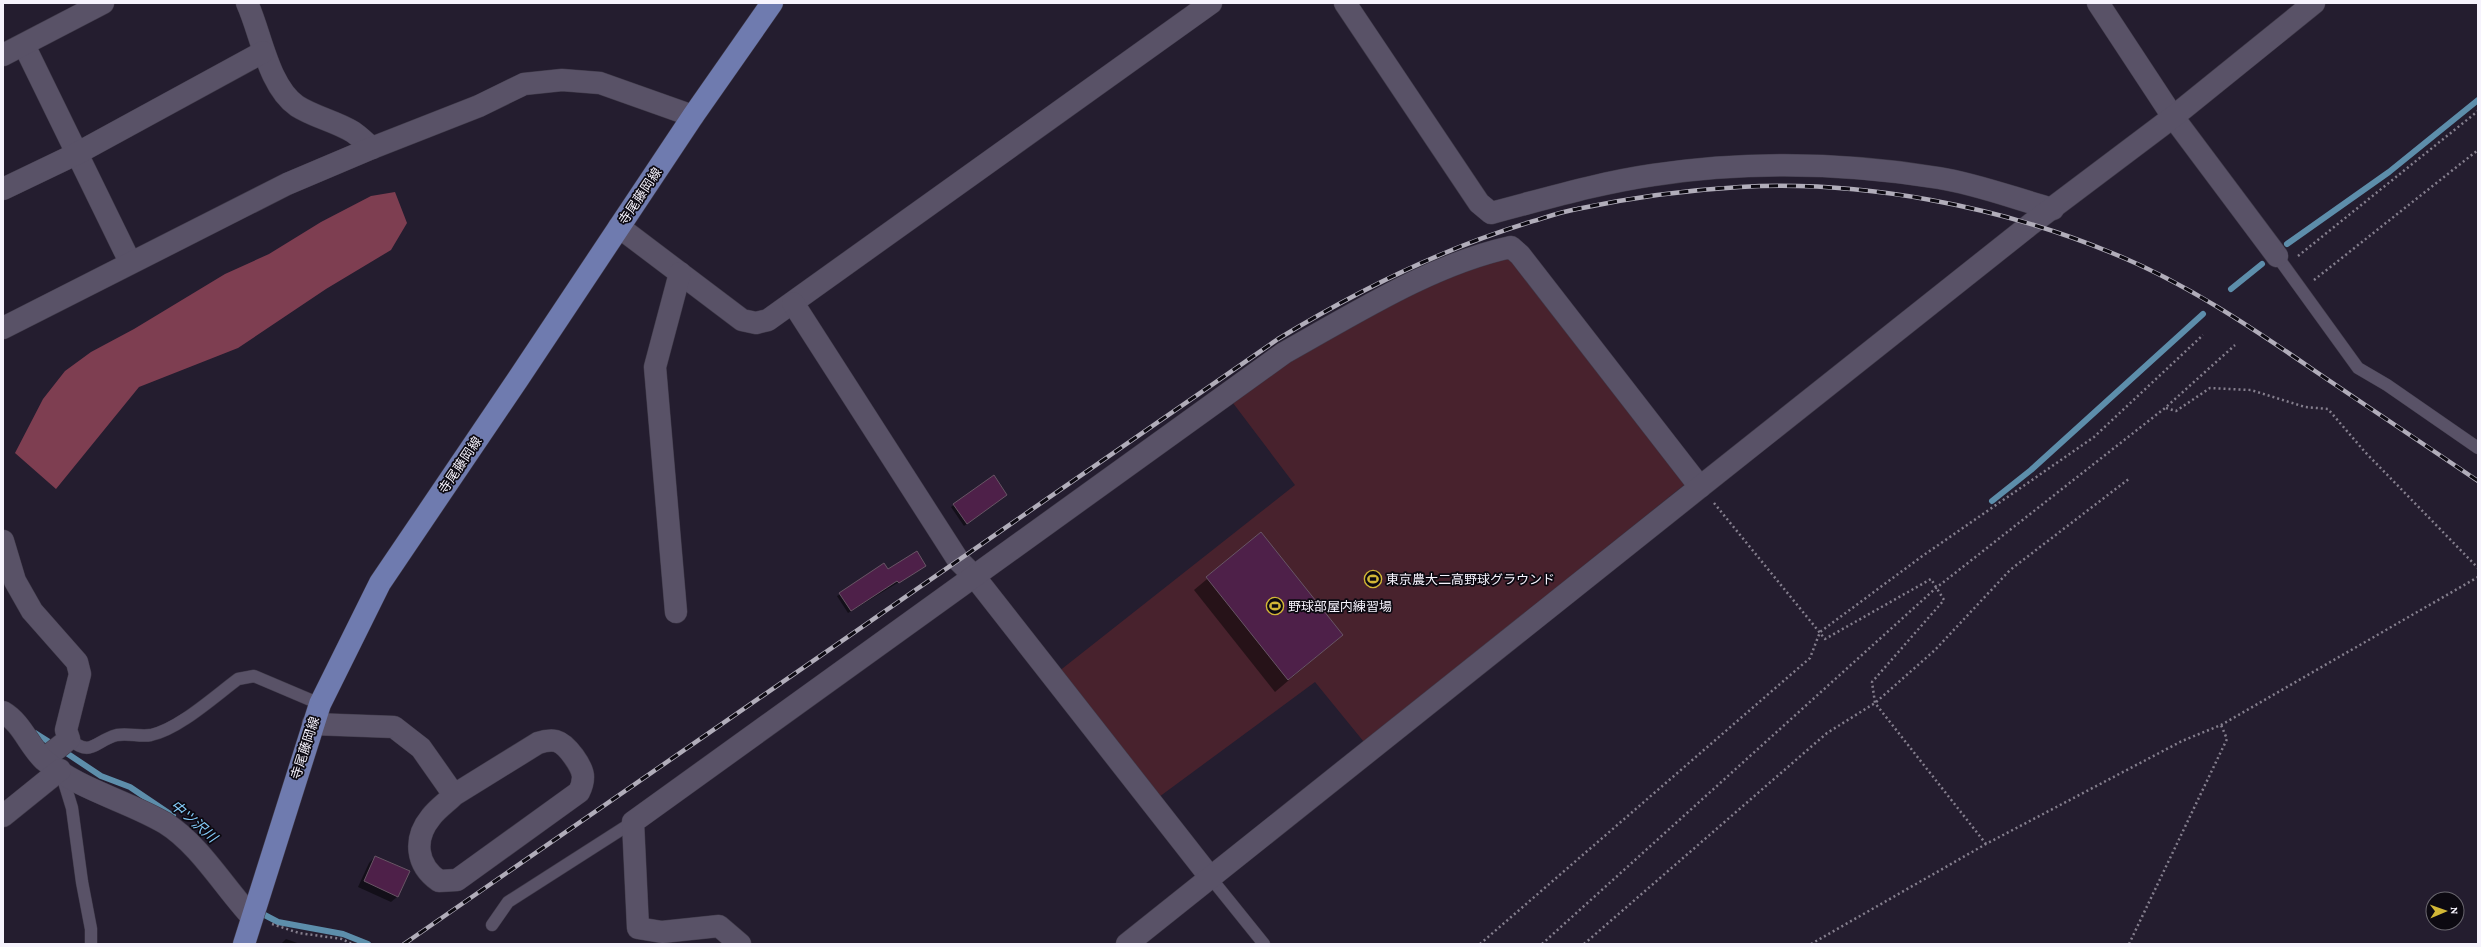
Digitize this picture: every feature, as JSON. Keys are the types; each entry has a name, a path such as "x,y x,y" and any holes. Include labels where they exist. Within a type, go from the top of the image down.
{"main road":[{"name":"寺尾藤岡線","path":"253,928 261,886 320,704 380,583 693,116 772,3"},
{"name":"寺尾藤岡線","path":"755,26 777,3"}],"street":[{"path":"3,55 103,3"},
{"path":"248,3 256,21 263,52 278,84 296,106 352,132 372,148"},
{"path":"618,227 742,320 756,323 768,320 1211,3"},
{"path":"1345,3 1479,203 1492,213 1571,192 1653,175 1740,167 1818,166 1884,171 1941,178 2053,209"},
{"path":"2098,3 2173,116 2281,261"},
{"path":"1127,944 1700,487 2173,116 2314,3"},
{"path":"24,45 130,262"},
{"path":"3,189 76,154 263,52"},
{"path":"3,328 130,262 287,184 372,148 479,106 524,84 562,80 600,84 693,116"},
{"path":"740,944 719,926 662,932 638,928 633,822 1284,353 1368,306 1438,273 1511,247 1525,261 1700,487"},
{"path":"676,612 655,367 680,274"},
{"path":"793,302 958,560 974,576 1210,877"},
{"path":"3,541 15,582 32,611 77,662 80,674 66,730 69,739 52,765 3,816"},
{"path":"3,712 26,735 52,765 86,787 166,824 210,866 253,928 232,944"},
{"path":"313,724 394,727 421,748 454,795"},
{"path":"548,740 558,742 566,748 582,770 583,777 579,792 457,880 439,882 429,874 420,860 420,846 424,829 431,817 454,795 538,743 548,740"}],"lane":[{"path":"2281,261 2358,368 2387,385 2478,448"},
{"path":"69,739 80,748 87,749 117,735 131,733 150,735 177,722 238,679 246,676 254,676 320,704"},
{"path":"52,765 72,808 82,882 91,929 91,944"},
{"path":"492,925 508,902 633,822"},
{"path":"1210,877 1264,944"}],"path":[{"path":"2281,261 2478,111"},
{"path":"2301,290 2478,150"},
{"path":"1480,944 1810,658 1820,632 1921,557 2094,437 2203,335"},
{"path":"1542,944 1936,588 2165,408 2235,345"},
{"path":"2165,408 2176,411 2210,388 2251,390 2306,407 2328,409 2365,452 2478,568"},
{"path":"1584,944 1827,733 1875,703 1935,650 2010,570 2130,478"},
{"path":"1700,487 1825,640 1931,580 1944,600 1872,682 1875,703 1986,844"},
{"path":"1811,944 1986,844 2182,741 2221,725 2478,577"},
{"path":"2129,944 2227,739 2221,725"},
{"path":"253,928 342,939 352,944"}],"shaded area":[{"path":"395,192 407,223 391,250 326,289 238,348 139,387 56,489 15,453 43,399 65,371 91,352 134,329 225,274 269,254 321,222 371,196"},
{"name":"東京農大二高野球グラウンド","path":"1499,257 1509,257 1689,481 1364,742 1315,682 1159,797 1058,672 1295,485 1233,403 1303,349 1393,299"}],"building":[{"path":"994,475 1007,495 967,524 953,504"},
{"name":"野球部屋内練習場","path":"1261,532 1343,635 1288,680 1206,577"},
{"path":"917,551 926,566 899,583 897,581 851,611 839,593 884,563 888,569"},
{"path":"375,856 410,871 398,897 364,881"}],"waterway":[{"path":"2287,244 2389,172 2478,100"},
{"path":"2231,289 2262,264"},
{"path":"1992,501 2031,470 2203,314"},
{"name":"中ツ沢川","path":"35,733 54,745"},
{"name":"中ツ沢川","path":"62,750 101,776 130,787 173,816"},
{"name":"中ツ沢川","path":"259,912 278,922 343,934 368,944"}],"railway":[{"path":"404,944 1278,339 1368,288 1430,259 1494,234 1571,210 1617,201 1679,192 1720,188 1786,186 1882,192 1977,210 2023,222 2069,236 2112,253 2165,277 2191,291 2242,322 2478,481"}],"place":[{"name":"東京農大二高野球グラウンド","path":"1373,579"},
{"name":"野球部屋内練習場","path":"1275,606"}]}
